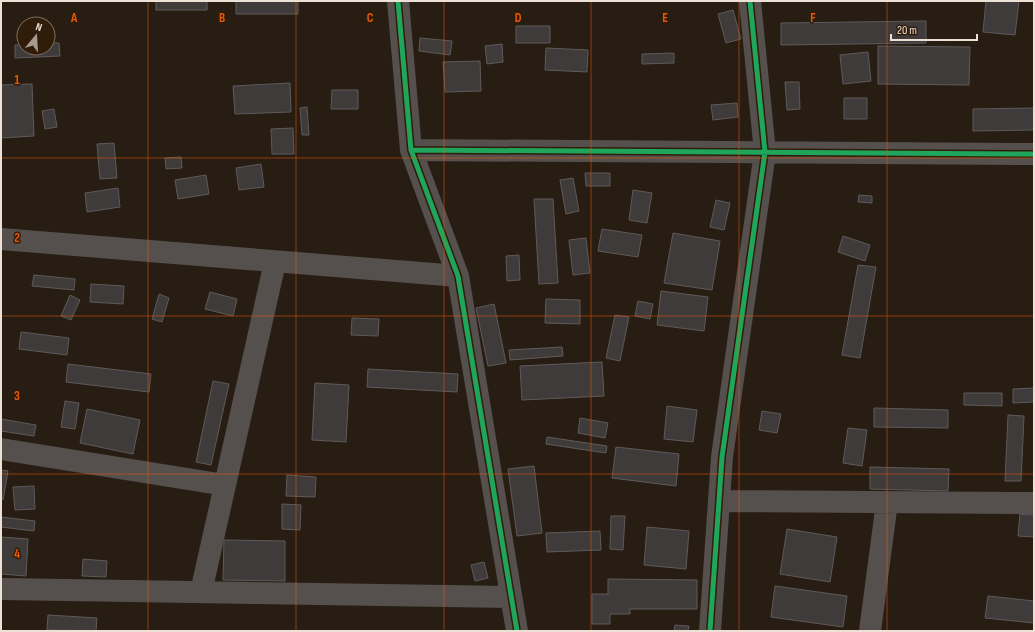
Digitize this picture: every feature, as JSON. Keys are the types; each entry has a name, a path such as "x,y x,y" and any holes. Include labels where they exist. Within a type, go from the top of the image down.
{"street":[{"path":"398,1 411,150 458,276 517,631"},
{"path":"710,631 722,457 765,152 750,1"},
{"path":"411,150 1034,154"},
{"path":"1,239 458,276"},
{"path":"201,592 275,262"},
{"path":"1,449 225,485"},
{"path":"719,501 1034,503"},
{"path":"870,631 887,502"},
{"path":"1,589 511,597"}],"building":[{"path":"156,1 207,1 207,10 156,10"},
{"path":"236,1 298,1 298,14 236,14"},
{"path":"986,1 1019,1 1015,35 983,32"},
{"path":"733,10 741,39 726,43 718,14"},
{"path":"926,21 926,43 781,45 781,23"},
{"path":"516,26 550,26 550,43 516,43"},
{"path":"420,38 452,41 450,55 419,51"},
{"path":"56,43 59,43 60,56 15,58 15,45 16,56 56,56"},
{"path":"502,44 503,62 487,64 485,46"},
{"path":"878,46 970,47 969,85 878,84"},
{"path":"546,48 588,50 587,72 545,70"},
{"path":"868,52 871,81 843,84 840,55"},
{"path":"674,53 674,63 642,64 642,54"},
{"path":"480,61 481,91 445,92 443,62"},
{"path":"785,82 799,82 800,109 787,110"},
{"path":"290,83 291,112 235,114 233,86"},
{"path":"32,84 34,136 1,138 1,85"},
{"path":"332,90 358,90 358,109 331,109"},
{"path":"844,98 867,98 867,119 844,119"},
{"path":"737,103 738,117 713,120 711,105"},
{"path":"307,107 309,135 302,135 300,108"},
{"path":"1034,108 1034,130 973,131 973,109"},
{"path":"54,109 57,127 45,129 42,111"},
{"path":"293,128 294,154 272,154 271,129"},
{"path":"114,143 117,178 100,179 97,144"},
{"path":"181,157 182,168 166,169 165,158"},
{"path":"261,164 264,187 239,190 236,168"},
{"path":"585,173 610,173 610,186 586,186"},
{"path":"206,175 209,194 178,199 175,180"},
{"path":"573,178 579,211 566,214 560,180"},
{"path":"118,188 120,207 87,212 85,193"},
{"path":"633,190 652,193 647,223 629,220"},
{"path":"859,195 872,196 872,203 858,202"},
{"path":"534,199 553,199 558,283 539,284"},
{"path":"716,200 730,203 724,230 710,227"},
{"path":"602,229 642,235 638,257 598,251"},
{"path":"673,233 720,241 712,290 664,283"},
{"path":"843,236 870,245 865,261 838,252"},
{"path":"586,238 590,273 573,275 569,240"},
{"path":"519,255 520,280 507,281 506,256"},
{"path":"858,265 876,267 860,358 842,355"},
{"path":"34,275 75,279 74,290 32,286"},
{"path":"91,284 124,286 123,304 90,302"},
{"path":"661,291 708,297 704,331 657,325"},
{"path":"210,292 237,299 233,316 205,309"},
{"path":"159,294 169,298 162,322 152,319"},
{"path":"70,295 80,300 71,320 61,316"},
{"path":"546,299 580,300 580,324 545,323"},
{"path":"638,301 653,304 650,319 635,316"},
{"path":"494,304 506,363 488,366 476,308"},
{"path":"615,315 629,317 620,361 606,358"},
{"path":"352,318 379,319 378,336 351,335"},
{"path":"21,332 69,338 67,355 19,349"},
{"path":"562,347 563,356 510,360 509,350"},
{"path":"602,362 604,396 522,400 520,366"},
{"path":"68,364 151,374 149,392 66,382"},
{"path":"368,369 458,374 457,392 367,387"},
{"path":"213,381 229,384 211,465 196,462"},
{"path":"315,383 349,385 346,442 312,440"},
{"path":"1034,388 1034,402 1013,403 1013,389"},
{"path":"964,393 1002,393 1002,406 964,405"},
{"path":"65,401 79,403 75,429 61,427"},
{"path":"667,406 697,410 693,442 664,439"},
{"path":"874,408 948,410 948,428 874,427"},
{"path":"87,409 140,420 133,454 80,443"},
{"path":"762,411 781,414 777,433 759,430"},
{"path":"1008,415 1024,416 1021,481 1005,481"},
{"path":"580,418 608,423 605,438 578,433"},
{"path":"1,419 36,425 34,436 1,431"},
{"path":"848,428 867,430 862,466 843,463"},
{"path":"547,437 607,446 606,453 546,444"},
{"path":"616,447 679,454 676,486 612,478"},
{"path":"534,466 542,533 517,536 508,469"},
{"path":"870,467 949,469 948,491 870,489"},
{"path":"1,470 8,471 3,500 1,499"},
{"path":"287,475 316,477 315,497 286,496"},
{"path":"34,486 35,509 15,510 13,487"},
{"path":"282,504 301,505 300,530 282,529"},
{"path":"1020,514 1034,515 1034,537 1018,536"},
{"path":"611,516 625,516 623,550 610,549"},
{"path":"1,517 35,521 34,531 1,527"},
{"path":"647,527 689,531 686,569 644,565"},
{"path":"787,529 837,537 830,582 780,574"},
{"path":"600,531 601,550 547,552 546,533"},
{"path":"1,537 28,539 26,576 1,574"},
{"path":"224,540 285,541 285,581 223,580"},
{"path":"83,559 107,561 106,577 82,576"},
{"path":"484,562 488,578 475,581 471,565"},
{"path":"608,579 697,580 697,609 630,609 630,614 610,614 610,624 592,624 592,594 608,594"},
{"path":"775,586 847,596 843,627 771,617"},
{"path":"988,596 1034,601 1034,623 985,618"},
{"path":"48,615 97,618 96,631 47,630"},
{"path":"675,625 689,626 688,631 674,631"}],"cycle path":[{"path":"398,1 411,150 458,276 517,631"},
{"path":"710,631 722,457 765,152 750,1"},
{"path":"411,150 1034,154"}]}
